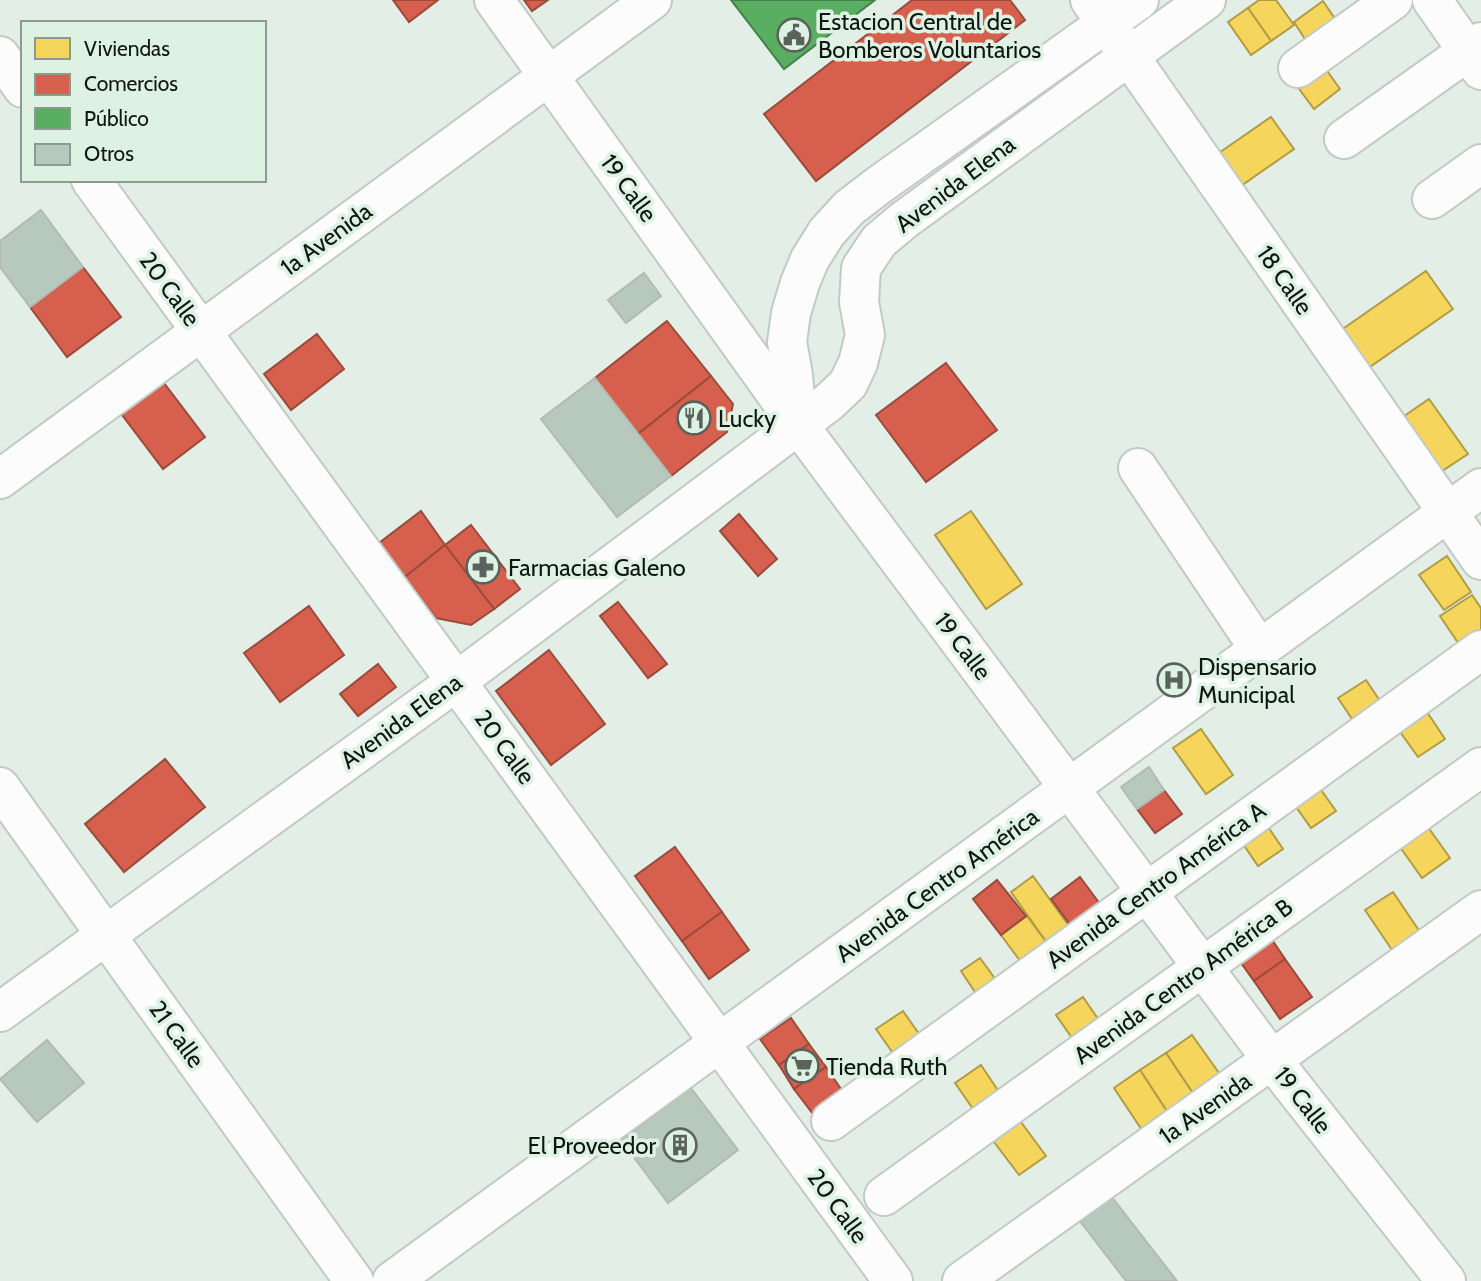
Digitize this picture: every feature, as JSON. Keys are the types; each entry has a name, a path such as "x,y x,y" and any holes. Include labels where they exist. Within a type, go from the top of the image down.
{"main road":[{"name":"19 Calle","path":"494,0 797,423 1272,1060 1446,1281"},
{"name":"1a Avenida","path":"0,479 652,0"},
{"name":"Avenida Elena","path":"797,423 787,342 791,313 810,259 827,232 849,208 1098,12 1139,0"},
{"name":"Avenida Elena","path":"0,1012 457,681 797,423 829,402 848,384 858,363 865,335 859,302 861,268 879,241 1206,0"},
{"path":"1298,68 1393,0"},
{"path":"1344,139 1477,54 1432,0"},
{"name":"18 Calle","path":"1098,12 1481,560"},
{"path":"0,56 21,85"},
{"path":"1432,199 1481,164"},
{"name":"20 Calle","path":"92,182 893,1281"},
{"path":"1138,468 1260,649"},
{"name":"Avenida Centro América","path":"392,1281 1481,488"},
{"name":"Avenida Centro América A","path":"831,1121 1481,650"},
{"name":"Avenida Centro América B","path":"884,1196 1481,766"},
{"name":"21 Calle","path":"0,787 354,1281"},
{"name":"1a Avenida","path":"962,1281 1481,910"}],"building: Viviendas":[{"path":"1259,0 1276,0 1294,25 1271,41 1248,8"},
{"path":"1323,1 1344,32 1314,53 1294,22"},
{"path":"1248,8 1271,41 1251,55 1228,22"},
{"path":"1318,58 1340,89 1314,109 1291,78"},
{"path":"1271,117 1294,149 1238,188 1216,155"},
{"path":"1426,271 1453,309 1364,371 1337,333"},
{"path":"1429,399 1468,454 1436,475 1400,419"},
{"path":"971,511 1022,584 986,609 935,535"},
{"path":"1447,556 1471,592 1444,610 1419,575"},
{"path":"1472,595 1481,608 1481,638 1463,650 1440,616"},
{"path":"1366,680 1388,713 1360,731 1338,698"},
{"path":"1421,703 1445,739 1418,757 1393,722"},
{"path":"1201,729 1233,775 1206,794 1173,748"},
{"path":"1314,780 1336,811 1311,828 1289,797"},
{"path":"1262,818 1283,849 1258,866 1237,835"},
{"path":"1423,820 1450,858 1422,878 1395,840"},
{"path":"1033,876 1074,933 1052,950 1011,892"},
{"path":"1393,892 1420,932 1392,950 1365,910"},
{"path":"1027,916 1052,950 1026,969 1001,935"},
{"path":"980,958 999,984 979,998 961,971"},
{"path":"1083,997 1105,1029 1079,1048 1056,1015"},
{"path":"903,1011 924,1041 897,1059 876,1029"},
{"path":"1192,1035 1224,1080 1196,1098 1166,1053"},
{"path":"1166,1053 1196,1098 1170,1116 1140,1070"},
{"path":"981,1065 1003,1098 978,1116 955,1083"},
{"path":"1140,1070 1170,1116 1144,1133 1114,1088"},
{"path":"1018,1118 1046,1156 1019,1175 991,1138"}],"building: Comercios":[{"path":"393,0 438,0 409,22"},
{"path":"524,0 548,0 532,11"},
{"path":"912,0 1010,0 1025,20 816,181 764,114"},
{"path":"83,267 121,317 67,357 30,307"},
{"path":"667,321 711,376 638,434 595,378"},
{"path":"317,334 344,369 291,410 264,374"},
{"path":"946,363 997,430 926,482 876,415"},
{"name":"Lucky","path":"711,376 733,404 727,432 671,476 638,434"},
{"path":"161,379 205,437 163,469 119,411"},
{"path":"421,511 445,545 405,577 379,543"},
{"path":"739,514 777,559 758,576 720,531"},
{"name":"Farmacias Galeno","path":"471,525 520,589 494,609 445,545"},
{"path":"445,545 494,609 471,625 436,618 405,577"},
{"path":"618,602 667,664 648,678 600,616"},
{"path":"309,606 344,655 280,702 244,653"},
{"path":"549,650 605,724 551,765 496,691"},
{"path":"378,664 396,687 358,716 340,694"},
{"path":"165,759 205,807 124,872 85,824"},
{"path":"1164,790 1182,814 1155,833 1137,809"},
{"path":"675,847 722,912 682,941 635,876"},
{"path":"1080,877 1100,904 1071,926 1051,899"},
{"path":"997,880 1026,916 1001,935 973,899"},
{"path":"722,912 749,950 709,979 682,941"},
{"path":"1266,931 1285,959 1254,981 1234,953"},
{"path":"1285,959 1312,997 1280,1019 1254,981"},
{"path":"791,1018 809,1044 779,1065 760,1039"},
{"name":"Tienda Ruth","path":"809,1044 826,1067 794,1089 779,1065"},
{"path":"826,1067 843,1092 813,1114 794,1089"}],"building: Público":[{"name":"Estacion Central de Bomberos Voluntarios","path":"731,0 875,0 784,69"}],"building: Otros":[{"path":"41,210 83,267 30,307 0,267 0,241"},
{"path":"644,273 661,296 626,323 608,300"},
{"path":"595,378 671,476 617,517 541,419"},
{"path":"1149,767 1164,790 1137,809 1121,787"},
{"path":"47,1040 84,1083 37,1122 0,1079"},
{"name":"El Proveedor","path":"691,1088 738,1150 668,1203 621,1140"},
{"path":"1108,1192 1177,1281 1126,1281 1076,1216"}],"place":[{"name":"Estacion Central de Bomberos Voluntarios","path":"794,35"},
{"name":"Lucky","path":"694,418"},
{"name":"Farmacias Galeno","path":"483,567"},
{"name":"Dispensario Municipal","path":"1174,680"},
{"name":"Tienda Ruth","path":"802,1066"},
{"name":"El Proveedor","path":"680,1145"}]}
